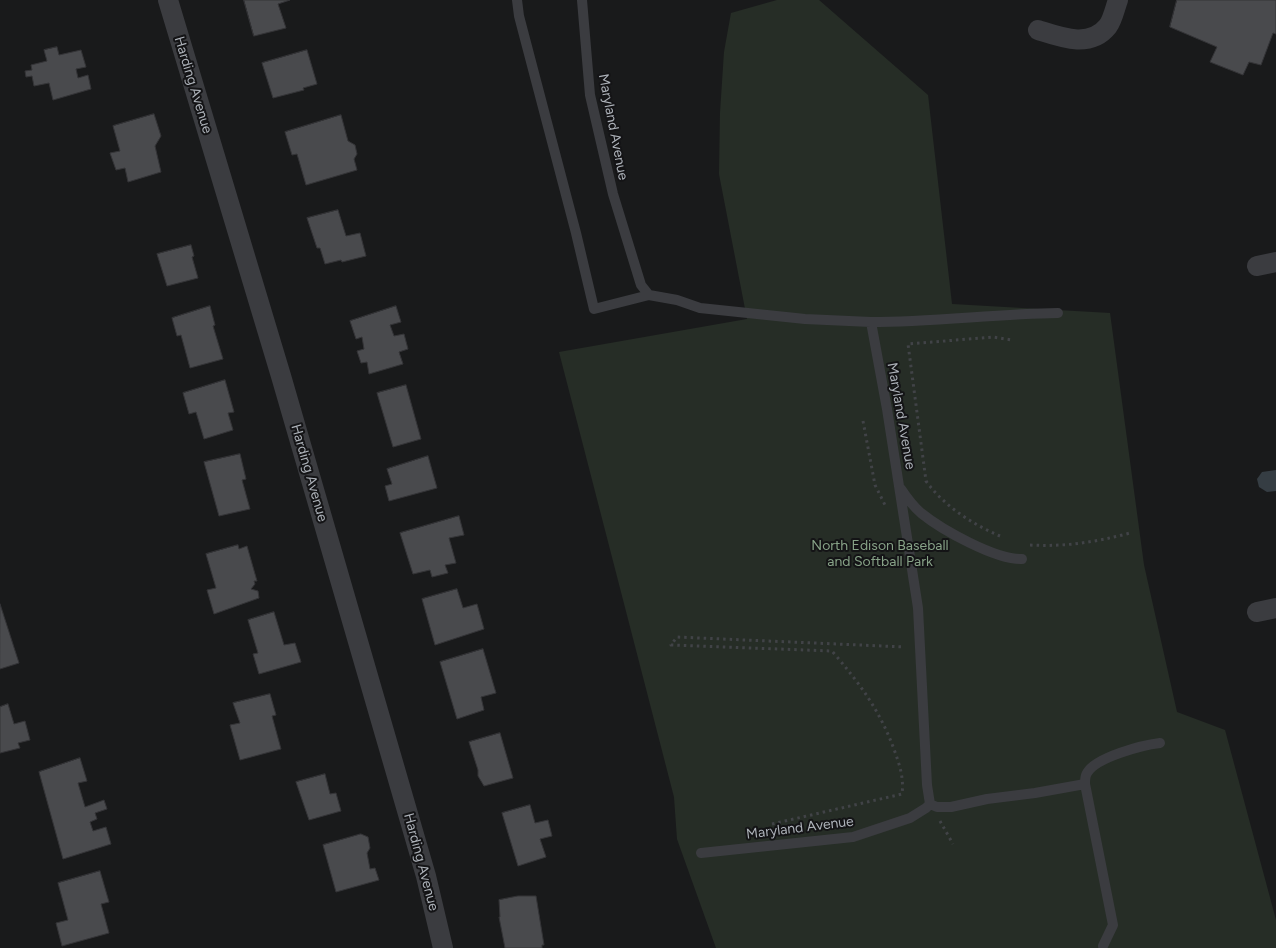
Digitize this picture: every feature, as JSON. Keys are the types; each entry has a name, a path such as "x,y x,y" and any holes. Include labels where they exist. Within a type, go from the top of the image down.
{"street":[{"name":"Harding Avenue","path":"168,0 281,376 426,876 443,948"},
{"path":"1038,30 1065,39 1092,39 1108,26 1118,0"},
{"path":"1256,266 1276,262"}],"lane":[{"path":"517,0 521,26 576,233 594,309 650,295 677,300 700,308 805,319 871,322 916,322 1007,314 1058,313"},
{"name":"Maryland Avenue","path":"582,0 590,95 613,194 642,285 650,295"},
{"name":"Maryland Avenue","path":"701,853 853,837 910,818 930,804 918,608 887,409 871,322"},
{"path":"899,487 920,512 938,525 996,555 1022,559"},
{"path":"1103,946 1113,925 1085,784 1085,774 1092,766 1128,750 1160,743"},
{"path":"930,804 937,807 951,807 987,799 1085,784"}],"path":[{"path":"1006,538 963,517 934,492 926,481 908,344 992,337 1012,340"},
{"path":"863,421 875,485 880,498 888,510"},
{"path":"1022,545 1077,545 1130,533"},
{"path":"772,824 902,794 902,777 887,728 871,699 832,650 671,645 677,637 912,648"}],"green space":[{"name":"North Edison Baseball and Softball Park","path":"777,0 819,0 928,95 952,304 1110,313 1144,565 1177,712 1225,730 1276,920 1276,948 716,948 677,839 674,797 559,352 747,319 719,174 724,52 731,13"}],"shaded area":[{"path":"1276,470 1276,491 1267,492 1259,487 1257,479 1262,472"}],"building":[{"path":"244,0 290,0 278,4 286,28 254,36"},
{"path":"1177,0 1276,0 1276,34 1273,33 1261,65 1249,62 1243,75 1210,62 1217,47 1170,27"},
{"path":"57,47 59,55 81,50 86,67 76,69 78,78 88,75 91,89 53,100 49,83 34,86 32,76 26,77 25,71 32,70 31,65 47,61 44,50"},
{"path":"307,50 317,84 303,88 304,90 273,98 262,63"},
{"path":"154,114 161,136 155,146 161,172 128,182 125,168 116,170 110,153 120,151 113,126"},
{"path":"341,115 348,141 355,145 357,154 354,159 357,170 306,185 297,154 292,155 285,132"},
{"path":"338,210 346,236 360,233 366,256 325,264 320,248 317,248 307,218"},
{"path":"191,245 194,256 192,257 198,278 167,286 157,254"},
{"path":"210,306 215,325 213,326 223,359 190,368 181,335 177,336 172,318"},
{"path":"396,306 401,322 390,325 394,336 404,334 408,349 399,352 403,364 369,374 367,362 361,363 357,351 364,349 362,337 356,339 350,321"},
{"path":"225,380 234,412 228,413 233,430 204,439 196,412 189,414 183,393"},
{"path":"406,385 421,439 393,447 377,393"},
{"path":"240,454 246,479 242,480 250,509 219,516 204,462"},
{"path":"428,456 437,488 389,501 385,486 392,484 387,469"},
{"path":"459,516 464,535 449,538 456,563 445,565 448,573 432,577 430,570 413,574 400,533"},
{"path":"238,545 239,549 247,546 257,581 254,581 255,584 251,589 258,591 259,598 214,614 207,590 216,588 206,554"},
{"path":"457,589 463,608 477,604 484,629 435,645 422,599"},
{"path":"0,604 19,663 0,669"},
{"path":"274,612 284,645 295,643 301,662 259,674 253,654 258,653 248,620"},
{"path":"483,649 496,693 481,697 484,710 457,719 440,662"},
{"path":"270,694 276,715 272,716 281,749 240,760 230,725 240,723 233,703"},
{"path":"8,704 14,724 25,721 30,740 18,743 20,748 0,753 0,707"},
{"path":"500,733 513,778 484,786 478,776 478,770 469,742"},
{"path":"80,758 87,781 78,783 85,807 104,800 107,809 95,813 97,819 90,822 93,831 106,827 111,844 63,859 39,772"},
{"path":"325,774 330,794 336,793 341,811 309,820 296,782"},
{"path":"530,805 535,823 548,820 552,836 540,839 546,857 518,866 502,813"},
{"path":"361,834 368,837 370,848 367,853 370,869 375,868 379,880 336,892 323,845"},
{"path":"100,871 109,902 101,904 109,933 62,946 56,923 68,920 58,883"},
{"path":"518,896 536,896 544,945 542,945 542,948 505,948 499,917 499,900"}]}
